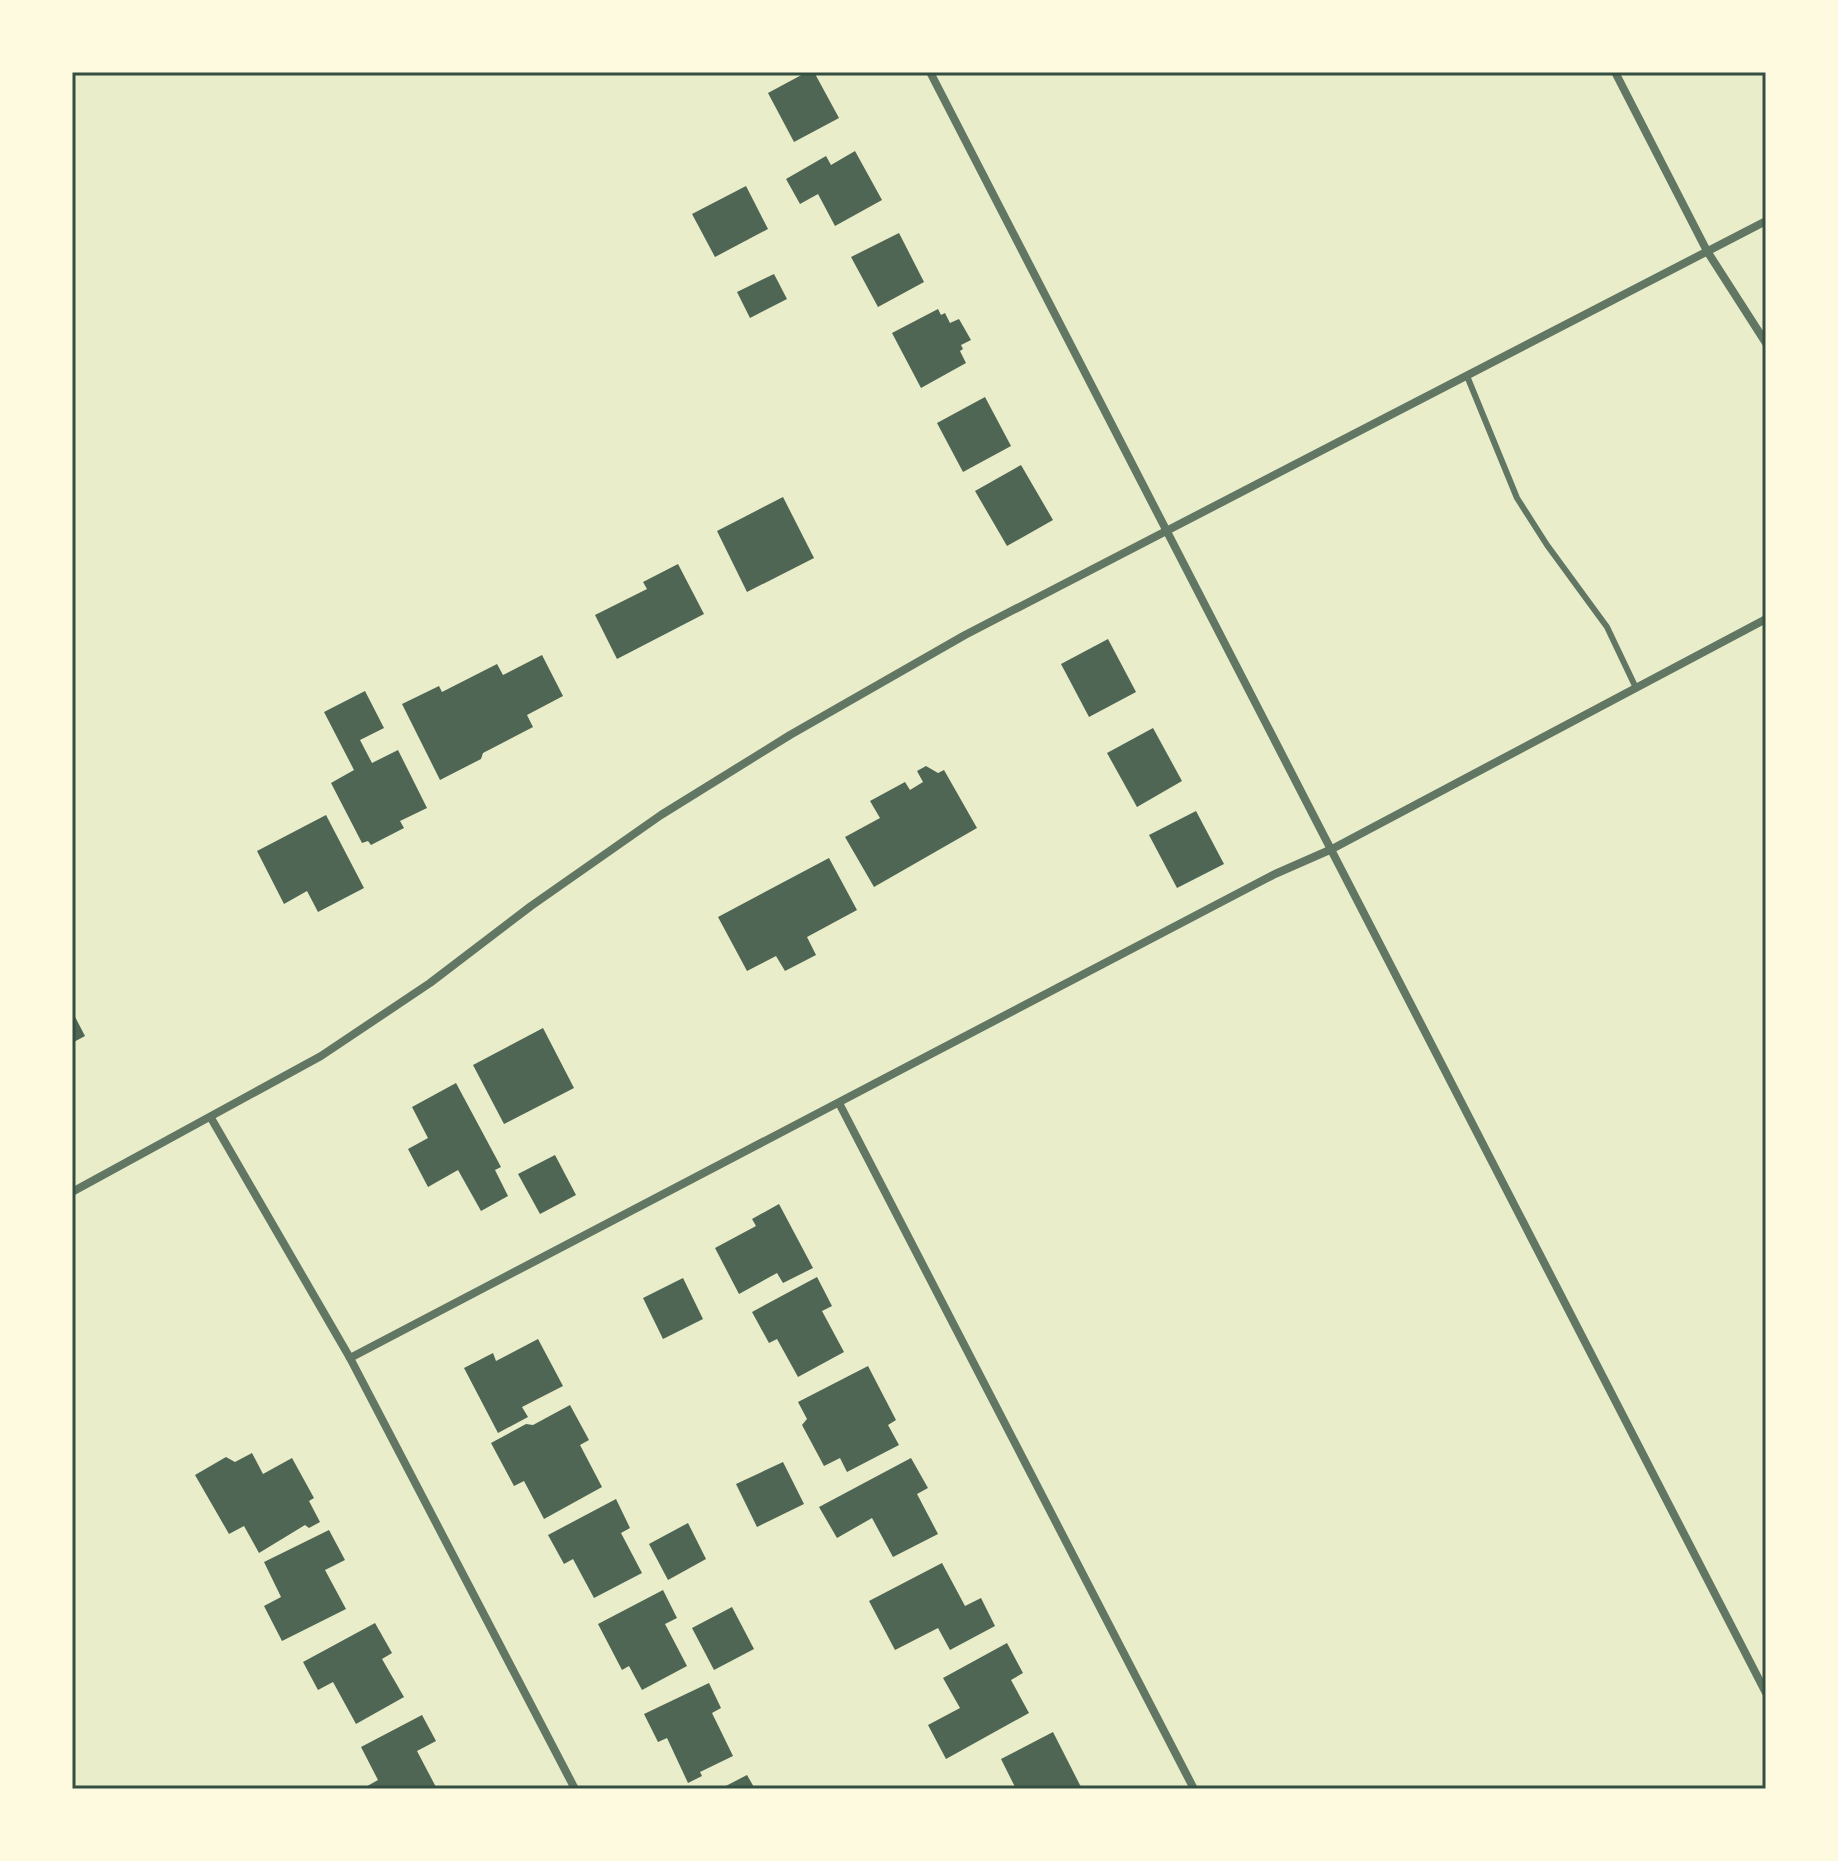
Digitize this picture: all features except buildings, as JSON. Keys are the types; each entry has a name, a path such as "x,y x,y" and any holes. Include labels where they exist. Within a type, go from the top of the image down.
{"street":[{"path":"930,72 1766,1693"},
{"path":"1615,72 1707,251 1766,343"},
{"path":"72,1192 321,1056 430,983 531,906 661,815 790,735 965,635 1766,221"},
{"path":"350,1358 1275,874 1332,849 1766,619"},
{"path":"839,1103 1194,1789"},
{"path":"211,1118 350,1358 575,1789"}],"lane":[{"path":"1467,376 1517,498 1607,627 1636,688"}]}
